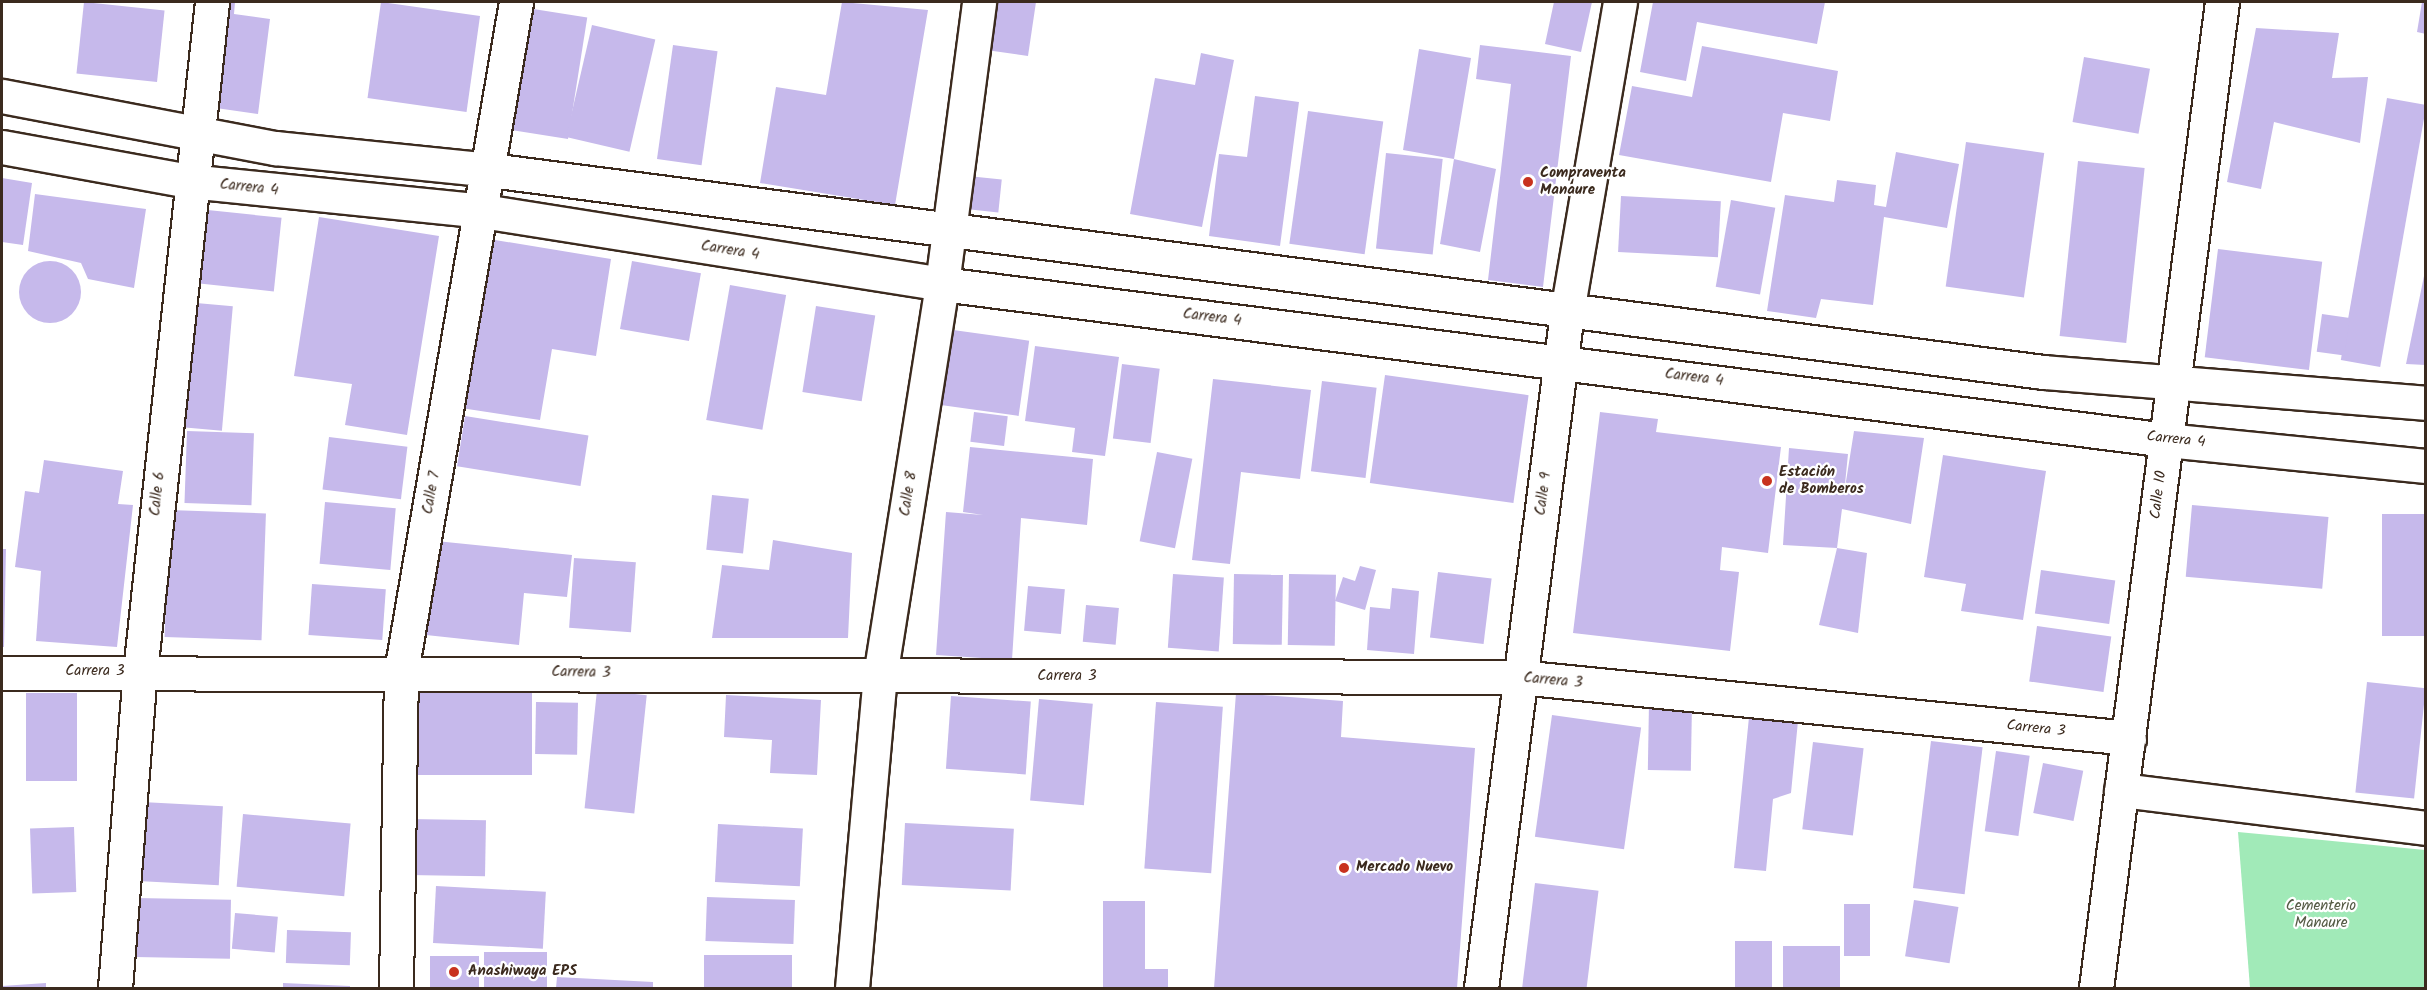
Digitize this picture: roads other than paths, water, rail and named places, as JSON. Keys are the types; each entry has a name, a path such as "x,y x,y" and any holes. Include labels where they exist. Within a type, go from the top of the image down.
{"street":[{"name":"Calle 6","path":"115,988 140,672 189,182 212,2"},
{"name":"Calle 7","path":"396,988 401,672 490,170 516,2"},
{"name":"Calle 8","path":"852,988 880,676 942,284 979,2"},
{"name":"Calle 9","path":"1481,988 1567,312 1620,2"},
{"name":"Calle 10","path":"2096,988 2166,440 2176,385 2222,2"},
{"path":"2,96 275,148 490,170 948,233 1567,312 2176,385 2426,403"},
{"name":"Carrera 4","path":"2,147 189,182 482,212 942,284 1562,361 2166,440 2426,466"},
{"name":"Carrera 3","path":"2,673 401,672 880,676 1519,677 2129,738"},
{"path":"2121,790 2426,828"}],"place":[{"name":"Compraventa Manaure","path":"1528,182"},
{"name":"Estación de Bomberos","path":"1767,481"},
{"name":"Mercado Nuevo","path":"1344,868"},
{"name":"Anashiwaya EPS","path":"454,972"}],"park label":[{"name":"Cementerio Manaure","path":"2321,914"}]}
